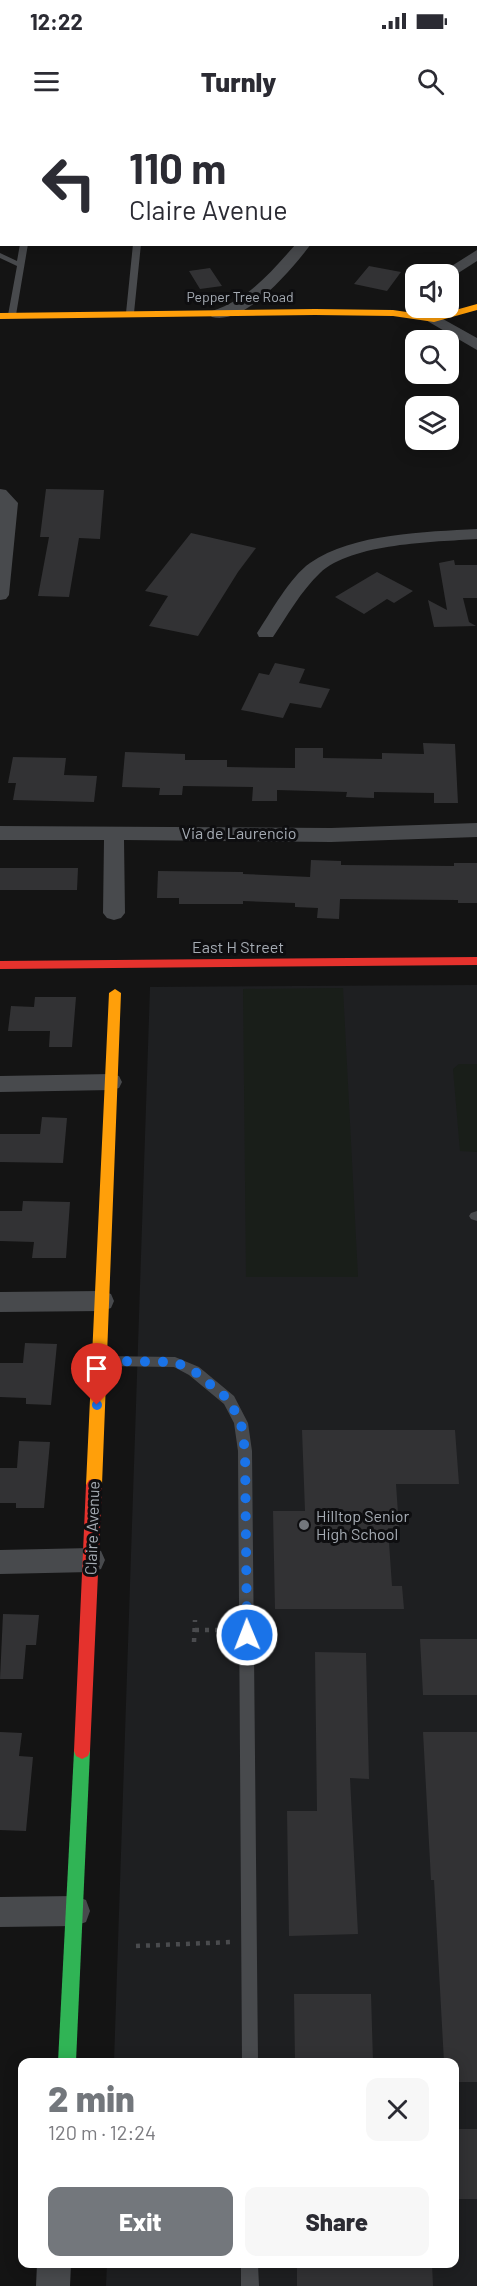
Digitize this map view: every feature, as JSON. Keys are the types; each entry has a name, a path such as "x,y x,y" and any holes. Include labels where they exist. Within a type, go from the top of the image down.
{"street":[{"path":"217,314 236,309 251,301 302,246"},
{"path":"459,266 477,254"},
{"name":"Pepper Tree Road","path":"434,319 477,307"},
{"name":"Pepper Tree Road","path":"7,312 217,314 405,311"},
{"path":"434,319 477,345"},
{"path":"0,494 9,503 0,596"},
{"path":"266,633 315,568 344,552 414,538 477,534"},
{"name":"Via de Laurencio","path":"0,833 331,835 477,830"},
{"path":"114,833 114,914"},
{"name":"East H Street","path":"0,965 477,961"},
{"name":"Claire Avenue","path":"67,2058 115,993"},
{"path":"0,1084 111,1082"},
{"path":"0,1302 102,1301"},
{"path":"0,1562 91,1560"},
{"path":"0,1912 75,1911"},
{"path":"53,2286 54,2268"}],"lane":[{"path":"7,312 24,246"},
{"path":"130,313 137,246"},
{"path":"0,255 20,265"},
{"path":"99,1361 175,1362 194,1371 229,1400 241,1423 245,1451 250,2058"},
{"path":"250,2268 250,2286"}],"path":[{"path":"194,1642 195,1620"},
{"path":"195,1630 236,1629"},
{"path":"136,1946 236,1942"}],"shaded area":[{"name":"Hilltop Senior High School","path":"477,985 477,2286 106,2286 107,2268 459,2268 459,2058 114,2058 150,987"},
{"path":"343,988 358,1277 246,1277 243,989"},
{"path":"459,1064 477,1064 477,1152 460,1151 453,1069"}],"building":[{"path":"369,266 401,272 387,291 354,284"},
{"path":"210,268 222,286 200,289 189,271"},
{"path":"46,489 104,490 100,539 79,538 69,597 38,596 49,537 40,537"},
{"path":"191,533 256,548 238,572 198,636 149,626 168,596 145,591"},
{"path":"454,560 455,565 477,565 477,598 463,598 469,622 476,626 434,627 428,600 447,610 439,563"},
{"path":"377,572 413,591 394,603 387,599 364,614 335,597"},
{"path":"275,663 305,669 299,683 330,689 321,708 290,703 283,718 241,710 259,673 269,675"},
{"path":"423,743 455,744 458,803 434,803 434,793 374,792 374,798 346,797 347,792 277,790 277,801 252,801 253,787 183,786 182,795 159,795 160,788 122,787 125,752 185,754 185,760 227,760 227,767 295,768 295,748 323,748 323,758 382,759 382,753 424,754"},
{"path":"13,757 66,758 64,775 97,776 94,802 13,800 16,783 8,783"},
{"path":"311,860 341,861 341,865 454,866 454,863 477,863 477,903 458,903 458,900 340,899 339,919 317,918 318,908 295,907 295,903 243,901 243,904 179,904 179,898 157,898 158,871 243,872 243,874 310,877"},
{"path":"0,868 78,868 77,890 0,890"},
{"path":"35,997 76,997 72,1047 49,1047 50,1031 8,1031 11,1006 34,1007"},
{"path":"42,1117 67,1118 63,1163 0,1162 0,1134 40,1134"},
{"path":"23,1201 70,1202 66,1258 32,1258 34,1242 0,1241 0,1211 22,1211"},
{"path":"25,1343 57,1344 51,1405 26,1404 26,1398 0,1397 0,1363 23,1363"},
{"path":"302,1430 455,1430 459,1484 396,1484 399,1528 388,1528 392,1586 402,1586 404,1609 275,1609 273,1511 305,1511"},
{"path":"19,1441 50,1442 44,1508 16,1508 16,1503 0,1503 0,1468 17,1468"},
{"path":"3,1614 39,1615 36,1645 26,1645 23,1679 0,1679"},
{"path":"420,1639 477,1639 477,1695 423,1695"},
{"path":"315,1652 366,1653 369,1779 350,1778 358,1934 289,1936 287,1811 317,1811"},
{"path":"0,1732 22,1733 19,1756 33,1757 26,1831 0,1830"},
{"path":"423,1732 477,1732 477,2082 459,2082 459,2058 444,2058 434,1880 431,1880"},
{"path":"294,1994 371,1994 373,2058 295,2058"},
{"path":"459,2129 477,2129 477,2199 459,2199"},
{"path":"297,2268 432,2268 433,2286 297,2286"}],"traffic: fast":[{"path":"67,2058 82,1751"}],"traffic: slow":[{"path":"0,316 315,312 393,313 434,319 477,307"},
{"path":"94,1485 115,993"}],"traffic: jam":[{"path":"0,965 477,961"},
{"path":"82,1751 94,1485"}],"place":[{"name":"Hilltop Senior High School","path":"304,1525"}],"route":[{"path":"97,1405 99,1361 175,1362 194,1371 229,1400 241,1423 245,1451 247,1635"}]}
